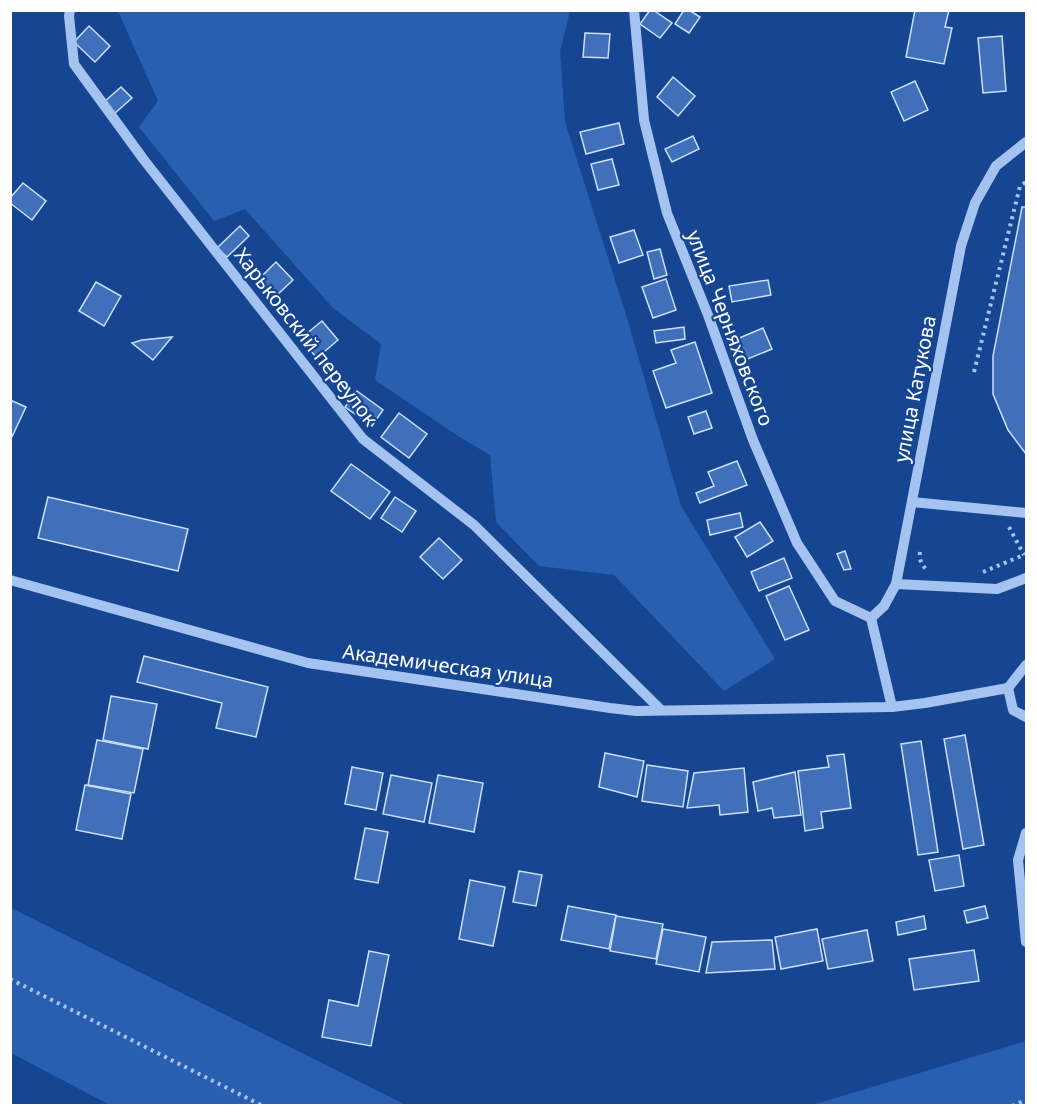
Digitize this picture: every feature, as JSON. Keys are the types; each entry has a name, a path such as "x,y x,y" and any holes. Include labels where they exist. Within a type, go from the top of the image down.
{"street":[{"name":"Харьковский переулок","path":"70,10 74,64 144,160 363,439 474,525 662,710"},
{"name":"улица Черняховского","path":"634,10 644,120 667,213 708,315 753,440 797,543 835,601 872,618"},
{"name":"улица Катукова","path":"896,584 961,246 975,203 996,166 1026,142"},
{"path":"912,502 1026,513"},
{"path":"891,707 872,618 884,606 896,584 997,589 1026,578"},
{"name":"Академическая улица","path":"10,580 308,663 636,711 891,707 1008,687"},
{"path":"1026,665 1008,687 1013,710 1026,717"},
{"path":"1026,833 1018,860 1026,942"}],"path":[{"path":"974,372 1020,186 1026,182"},
{"path":"975,575 1025,555 1000,511"},
{"path":"921,545 919,556 921,564 927,571 933,573"},
{"path":"10,979 263,1106"},
{"path":"1012,1106 1026,1101"}],"shaded area":[{"path":"118,11 570,11 560,51 565,122 627,318 681,506 775,659 724,691 614,575 539,566 496,522 490,455 375,380 381,344 333,308 245,209 214,221 139,127 158,101"},
{"path":"11,908 406,1105 110,1105 11,1053"},
{"path":"1026,1041 1026,1105 812,1105"}],"building":[{"path":"650,10 672,23 660,38 640,24"},
{"path":"684,10 689,10 700,17 689,33 675,24"},
{"path":"915,10 949,10 945,27 952,28 944,64 906,57"},
{"path":"89,26 110,46 95,62 74,42"},
{"path":"585,33 610,34 608,58 583,57"},
{"path":"1002,36 1006,91 983,93 978,38"},
{"path":"673,77 695,96 678,116 657,97"},
{"path":"915,81 928,110 904,121 891,92"},
{"path":"121,87 132,98 114,114 104,102"},
{"path":"619,123 624,144 586,154 580,132"},
{"path":"693,136 699,149 672,162 665,149"},
{"path":"612,159 619,185 598,190 591,164"},
{"path":"23,183 46,201 32,220 10,203 10,198"},
{"path":"1022,207 1026,207 1026,454 1008,430 993,394 993,356"},
{"path":"240,226 249,236 227,257 217,248"},
{"path":"634,230 643,255 619,263 610,237"},
{"path":"660,249 667,275 654,279 647,252"},
{"path":"276,262 293,280 276,296 259,279"},
{"path":"666,279 676,310 653,318 642,287"},
{"path":"768,280 771,295 732,302 729,286"},
{"path":"96,282 121,296 104,326 79,311"},
{"path":"322,321 338,340 317,358 300,339"},
{"path":"684,327 685,339 656,343 654,331"},
{"path":"763,328 772,349 745,360 737,339"},
{"path":"172,337 153,360 132,343 142,340"},
{"path":"695,342 712,393 666,408 653,371 676,363 671,350"},
{"path":"357,391 383,410 372,426 345,407"},
{"path":"10,400 26,407 10,441"},
{"path":"706,411 712,428 694,434 688,417"},
{"path":"399,413 427,434 409,458 381,437"},
{"path":"737,461 747,485 700,503 696,493 714,486 708,472"},
{"path":"351,464 390,492 370,519 331,491"},
{"path":"48,497 188,529 178,571 38,538"},
{"path":"395,497 416,511 402,532 381,518"},
{"path":"740,513 743,527 710,535 707,520"},
{"path":"760,522 773,541 747,557 735,537"},
{"path":"439,538 462,560 443,579 420,557"},
{"path":"845,551 851,569 844,570 837,554"},
{"path":"784,558 792,578 759,591 751,572"},
{"path":"789,586 809,630 785,640 766,596"},
{"path":"144,656 268,687 256,737 216,728 222,703 137,682"},
{"path":"111,696 157,704 148,749 103,740"},
{"path":"965,735 984,845 963,849 944,739"},
{"path":"97,740 143,749 134,793 88,785"},
{"path":"921,741 938,852 918,855 901,744"},
{"path":"605,753 644,761 637,797 599,787"},
{"path":"844,754 851,808 821,812 823,828 805,831 798,771 829,767 827,756"},
{"path":"647,765 688,771 683,807 642,801"},
{"path":"352,767 383,773 376,810 345,804"},
{"path":"744,768 748,812 720,815 719,805 687,808 694,773"},
{"path":"795,772 801,815 774,818 772,808 758,811 753,782"},
{"path":"391,775 432,783 424,822 383,814"},
{"path":"438,775 483,783 474,832 429,823"},
{"path":"85,785 131,794 122,839 76,830"},
{"path":"365,828 388,832 378,883 355,879"},
{"path":"959,855 964,886 935,891 929,860"},
{"path":"519,871 542,875 536,906 513,902"},
{"path":"470,880 505,887 493,946 459,939"},
{"path":"568,906 616,915 609,949 561,940"},
{"path":"985,906 988,918 967,923 964,911"},
{"path":"616,916 663,924 656,959 610,951"},
{"path":"924,916 926,929 898,935 896,922"},
{"path":"663,929 706,937 699,972 656,964"},
{"path":"817,929 823,961 781,969 775,937"},
{"path":"867,930 873,961 828,969 822,939"},
{"path":"772,940 775,969 706,973 712,942"},
{"path":"974,950 979,981 914,990 909,959"},
{"path":"369,951 389,955 371,1046 322,1037 329,1000 358,1006"}]}
